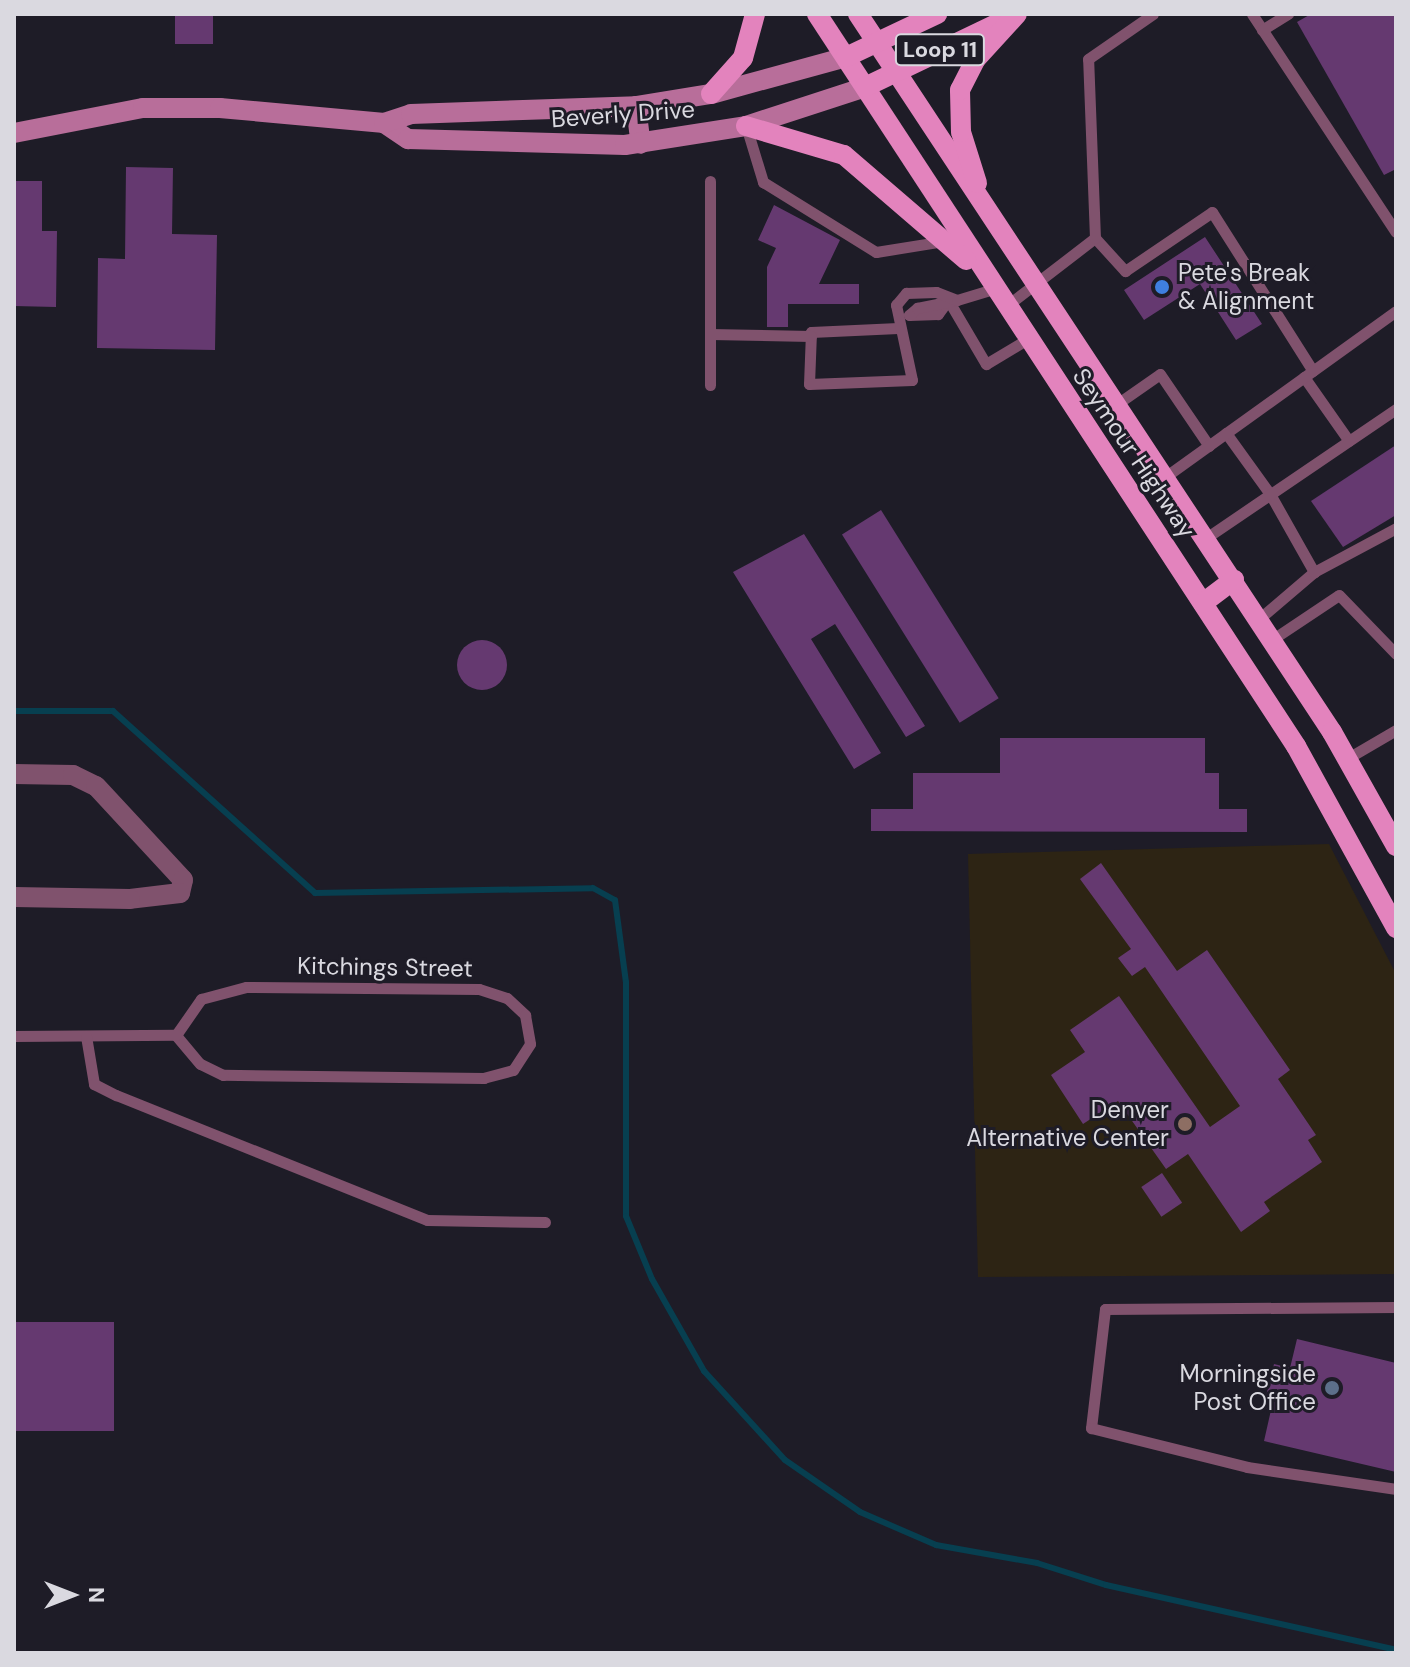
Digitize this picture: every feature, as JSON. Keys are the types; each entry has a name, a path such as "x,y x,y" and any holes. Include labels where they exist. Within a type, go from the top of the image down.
{"main road":[{"path":"711,94 743,58 755,14"},
{"name":"Seymour Highway","path":"817,14 1004,307 1203,603 1366,869 1396,928"},
{"name":"Seymour Highway","path":"858,14 1273,639 1348,758 1396,846"},
{"name":"Loop 11","path":"846,57 937,14"},
{"path":"983,202 961,132 960,90 975,60 1017,14"},
{"name":"Loop 11","path":"865,87 1017,14"},
{"path":"746,126 844,155 988,282"},
{"path":"1203,603 1234,580"},
{"path":"1366,869 1396,854"}],"street":[{"name":"Beverly Drive","path":"14,133 85,115 174,107 384,123 411,114 636,106 711,94 846,57"},
{"name":"Beverly Drive","path":"384,123 408,139 641,144 746,126 865,87"},
{"path":"636,106 641,144"},
{"path":"14,774 73,775 96,786 183,880 180,893 130,899 14,897"}],"lane":[{"path":"1153,14 1088,59 1095,238 1125,271 1212,212 1349,441"},
{"path":"1252,14 1396,232"},
{"path":"1262,30 1288,14"},
{"path":"746,126 763,182 876,252 945,241"},
{"path":"710,181 710,385"},
{"path":"1004,307 1095,238"},
{"path":"710,334 811,336 902,320 917,308 950,303 988,282"},
{"path":"811,336 809,384 912,380 902,320 906,293 936,292 950,303 986,364 1026,340"},
{"path":"1165,477 1396,311"},
{"path":"1117,404 1160,374 1209,446"},
{"path":"1206,538 1396,409"},
{"path":"1226,433 1270,494 1314,572"},
{"path":"1259,619 1314,572 1396,528"},
{"path":"1273,639 1339,595 1396,654"},
{"path":"1348,758 1396,730"},
{"name":"Kitchings Street","path":"246,987 479,989 507,998 525,1015 530,1044 513,1070 484,1078 271,1079 223,1075 200,1064 176,1035 201,999 246,987"},
{"path":"14,1036 176,1035"},
{"path":"86,1036 94,1084 116,1095 427,1220 545,1222"},
{"path":"1396,1307 1105,1309 1091,1428 1247,1467 1396,1489"}],"shaded area":[{"name":"Denver Alternative Center","path":"1329,844 1396,974 1396,1274 978,1277 968,854"}],"building":[{"path":"175,14 213,14 213,44 175,44"},
{"path":"1311,14 1396,14 1396,169 1384,175 1297,22"},
{"path":"126,167 173,168 172,234 217,235 215,350 97,348 98,258 125,259"},
{"path":"14,181 42,181 42,231 57,231 56,307 14,306"},
{"path":"774,205 840,240 819,284 859,284 859,304 788,304 788,327 767,327 767,267 776,248 758,240"},
{"name":"Pete's Break & Alignment","path":"1205,237 1262,324 1236,340 1200,284 1144,320 1124,290"},
{"path":"1396,445 1396,515 1343,547 1311,501"},
{"path":"881,510 999,698 960,723 842,534"},
{"path":"804,534 925,726 906,737 835,624 811,639 881,753 854,769 733,572"},
{"path":"482,640 499,648 507,665 499,682 482,690 465,682 457,665 465,648"},
{"path":"1000,738 1205,738 1205,773 1219,773 1219,809 1247,809 1247,832 871,831 871,809 913,809 913,773 1000,773"},
{"path":"1101,863 1177,971 1207,950 1290,1070 1278,1079 1316,1135 1308,1140 1322,1162 1264,1202 1270,1211 1241,1232 1188,1154 1166,1169 1118,1101 1083,1124 1051,1075 1085,1052 1070,1030 1119,996 1210,1127 1240,1106 1145,967 1132,976 1118,958 1131,949 1080,879"},
{"path":"1162,1173 1182,1203 1161,1217 1141,1187"},
{"path":"14,1322 114,1322 114,1431 14,1431"},
{"name":"Morningside Post Office","path":"1297,1339 1396,1363 1396,1472 1264,1441 1271,1410 1263,1408 1274,1364 1290,1368"}],"waterway":[{"path":"14,711 113,711 315,893 593,888 615,900 626,982 626,1216 652,1279 704,1371 785,1460 860,1512 936,1545 1037,1563 1106,1585 1396,1650"}],"place":[{"name":"Pete's Break & Alignment","path":"1162,287"},
{"name":"Denver Alternative Center","path":"1185,1124"},
{"name":"Morningside Post Office","path":"1332,1388"}]}
